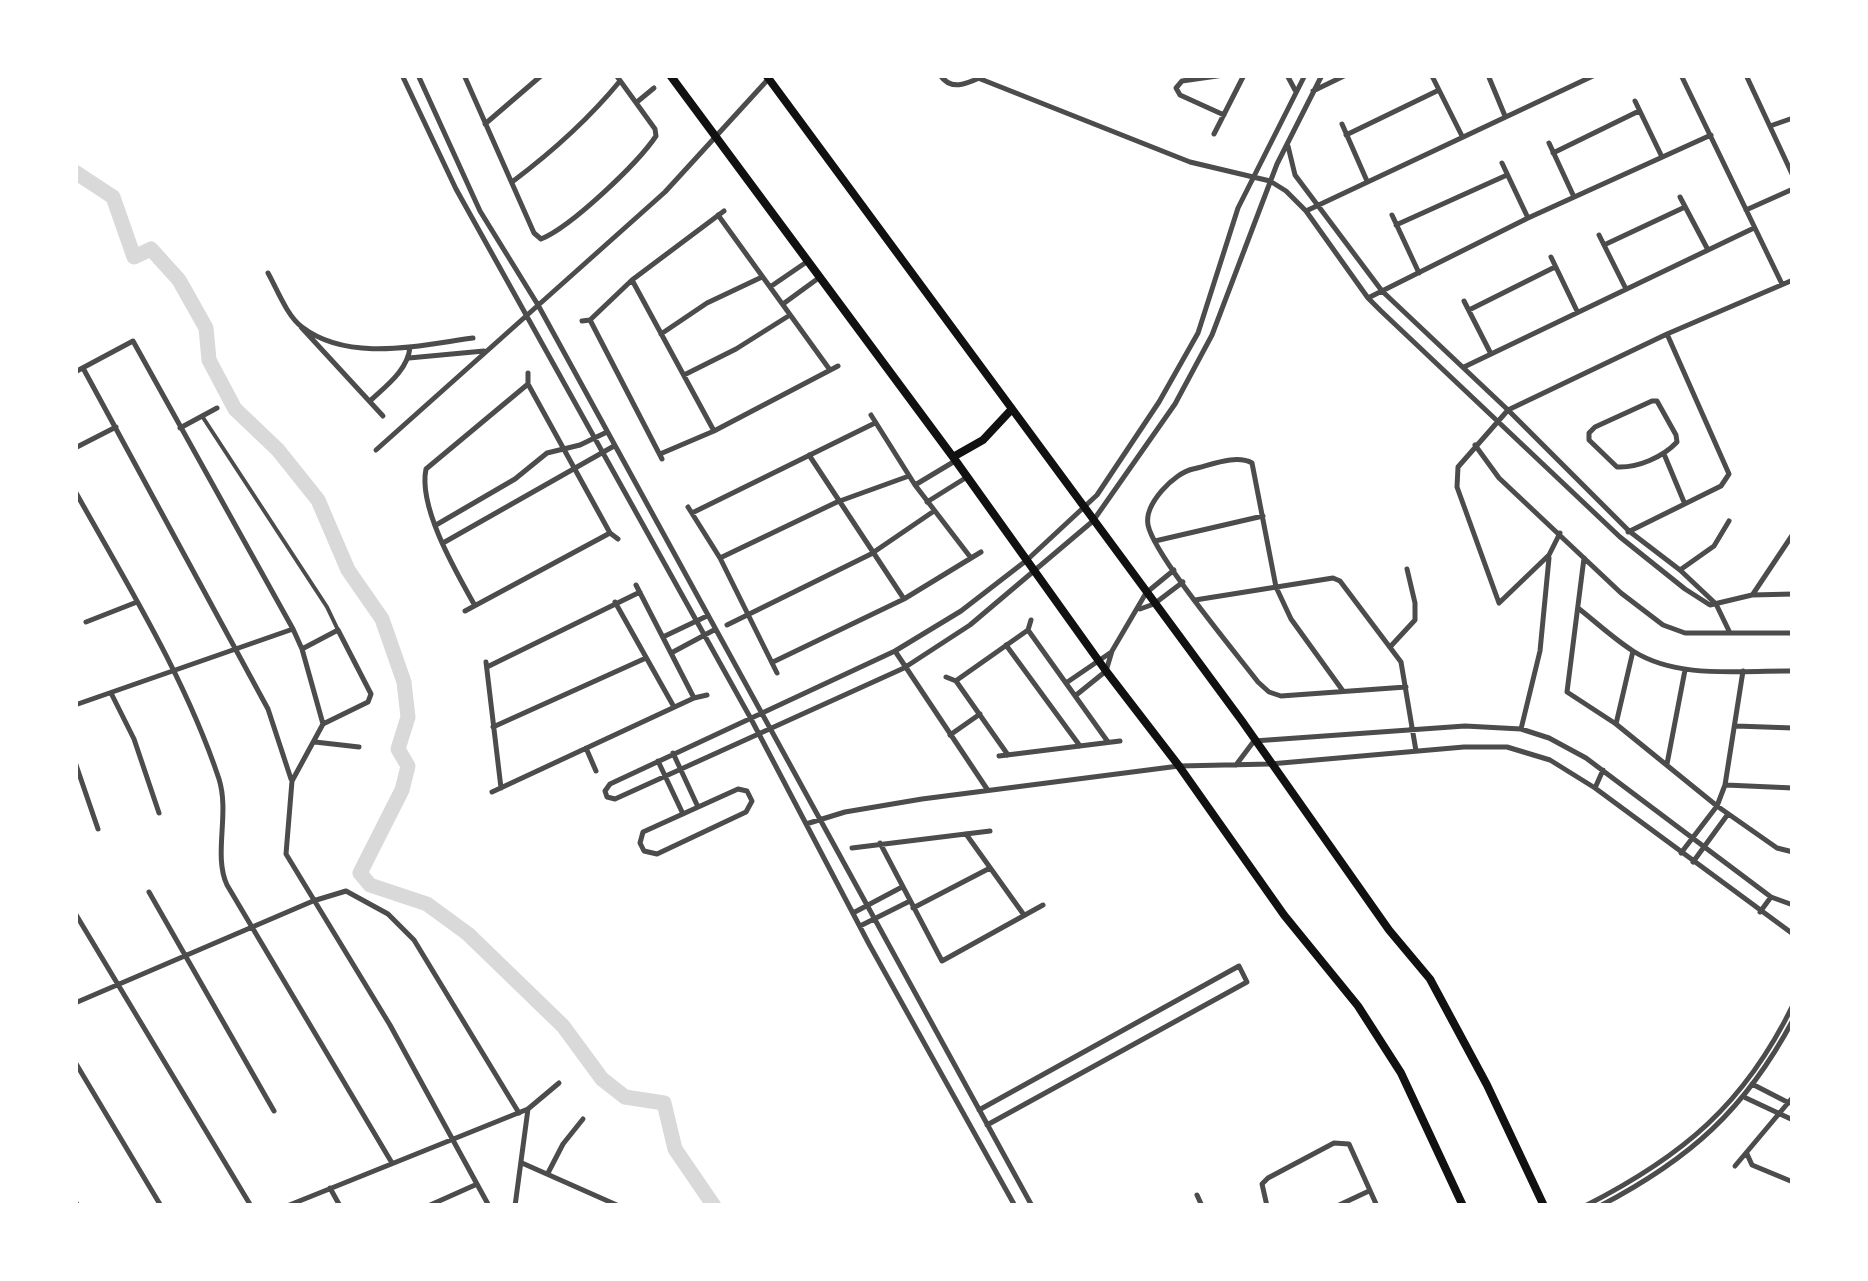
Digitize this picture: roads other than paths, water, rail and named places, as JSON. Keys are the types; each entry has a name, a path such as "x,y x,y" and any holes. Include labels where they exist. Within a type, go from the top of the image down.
{"main road":[{"path":"670,75 1179,766 1284,915 1368,1023 1401,1073 1464,1206"},
{"path":"768,76 1389,930 1430,979 1487,1085 1544,1206"},
{"path":"954,459 983,440 1011,410"}],"street":[{"path":"402,75 456,189 529,314 1016,1206"},
{"path":"418,75 480,211 538,305 1032,1206"},
{"path":"464,75 534,234 542,238 628,168 653,141 655,129 618,78 578,127 512,182"},
{"path":"484,124 516,101 542,75"},
{"path":"940,75 956,86 986,75"},
{"path":"1223,75 1182,81 1176,88 1180,95 1224,114"},
{"path":"1214,134 1244,75"},
{"path":"1287,75 1296,91"},
{"path":"1306,75 1238,208 1198,333 1123,458 1083,508 1028,560 961,611 894,650 610,784 605,794 615,798 904,668 970,625 1093,521 1176,404 1212,335 1270,182 1322,75"},
{"path":"1313,91 1346,75"},
{"path":"1488,75 1506,116"},
{"path":"1306,211 1596,75"},
{"path":"1681,75 1782,285"},
{"path":"1746,75 1793,176"},
{"path":"376,450 665,192 716,140 768,76"},
{"path":"1432,76 1462,136"},
{"path":"978,78 1190,162 1270,182 1306,211 1368,298 1620,537 1710,605 1752,596 1793,594"},
{"path":"636,103 654,88"},
{"path":"1346,135 1439,90"},
{"path":"1635,102 1662,158"},
{"path":"1553,152 1640,111"},
{"path":"1770,126 1793,118"},
{"path":"1342,124 1367,181"},
{"path":"1368,298 1528,218 1711,135"},
{"path":"1287,143 1296,175 1382,291 1508,410 1628,532 1680,570 1716,604 1730,633"},
{"path":"1548,143 1574,198"},
{"path":"1502,163 1528,218"},
{"path":"1396,224 1508,174"},
{"path":"1746,210 1793,189"},
{"path":"1680,198 1708,250"},
{"path":"1604,245 1685,207"},
{"path":"830,370 721,213 586,320 661,456 838,366"},
{"path":"1392,215 1420,273"},
{"path":"1464,368 1754,228"},
{"path":"1599,235 1626,289"},
{"path":"1551,257 1577,312"},
{"path":"770,287 808,260"},
{"path":"1469,310 1555,267"},
{"path":"268,273 300,326 383,416"},
{"path":"661,334 707,302 762,277"},
{"path":"783,304 820,277"},
{"path":"632,280 714,430"},
{"path":"1560,533 1549,554 1498,603 1456,478 1458,467 1475,445 1508,410 1667,334 1793,280"},
{"path":"1464,301 1492,354"},
{"path":"684,375 791,315"},
{"path":"300,326 336,343 362,348 410,347 473,338"},
{"path":"1620,537 1726,482 1728,468 1667,334"},
{"path":"75,372 133,342 293,629 324,724"},
{"path":"370,401 409,358 410,347"},
{"path":"409,358 486,351"},
{"path":"83,368 268,709 292,781 286,854 390,1025 489,1206"},
{"path":"528,372 528,384 610,533 618,539"},
{"path":"474,604 442,544 425,485 426,469 528,384"},
{"path":"577,402 587,396"},
{"path":"1657,401 1678,439 1664,454 1634,466 1617,467 1589,440 1589,433 1594,427 1657,401"},
{"path":"180,429 217,408"},
{"path":"871,415 915,486 971,558"},
{"path":"202,416 327,607 371,694 368,702 324,724 292,781"},
{"path":"777,672 720,558 690,510 875,423"},
{"path":"75,448 116,427"},
{"path":"436,525 515,479 547,452 564,450 607,432"},
{"path":"1475,445 1499,478 1621,593 1663,626 1685,633 1793,634"},
{"path":"442,544 614,446"},
{"path":"1664,454 1684,502"},
{"path":"809,455 904,598"},
{"path":"915,486 954,459"},
{"path":"1342,691 1292,618 1276,587 1256,469 1246,460 1186,470 1150,509 1148,528 1174,570 1258,682 1269,692 1282,696 1406,687"},
{"path":"720,558 837,502 909,476"},
{"path":"927,502 967,477"},
{"path":"75,491 173,670 204,737 224,795 222,874 250,928 392,1163"},
{"path":"727,625 872,554 934,511"},
{"path":"1156,542 1263,516"},
{"path":"1680,570 1714,546 1728,522"},
{"path":"465,611 610,533"},
{"path":"1752,596 1793,534"},
{"path":"773,662 904,598 981,552"},
{"path":"1521,728 1540,651 1549,554"},
{"path":"1584,558 1566,692 1616,724 1728,814 1777,848 1793,852"},
{"path":"1075,696 1106,671 1112,651 1146,593 1174,570"},
{"path":"1390,647 1415,620 1407,570"},
{"path":"1196,600 1333,578 1340,581 1401,662 1416,751"},
{"path":"1140,609 1154,604 1183,582"},
{"path":"501,788 486,665 638,588 694,698"},
{"path":"86,622 137,602"},
{"path":"615,602 674,707"},
{"path":"1578,608 1633,651 1666,666 1685,670 1793,671"},
{"path":"665,636 707,616"},
{"path":"956,681 1028,630 1030,620"},
{"path":"75,705 293,629"},
{"path":"302,649 338,630"},
{"path":"673,652 714,630"},
{"path":"1028,630 1108,742"},
{"path":"1006,646 1080,746"},
{"path":"894,650 988,790"},
{"path":"1066,682 1112,651"},
{"path":"1616,724 1633,651"},
{"path":"493,727 646,658"},
{"path":"1667,764 1685,670"},
{"path":"1681,853 1717,806 1724,786 1743,670"},
{"path":"946,677 956,681 1008,755"},
{"path":"111,693 134,740 159,813"},
{"path":"492,792 694,698 707,696"},
{"path":"950,735 980,714"},
{"path":"1236,765 1254,741 1465,726 1521,728 1567,746 1771,896 1793,905"},
{"path":"1734,726 1793,728"},
{"path":"998,756 1120,741"},
{"path":"314,742 358,747"},
{"path":"806,824 819,818 988,790 1179,766 1270,764 1464,746 1507,747 1550,760 1595,788 1791,936"},
{"path":"586,748 596,772"},
{"path":"674,754 698,807"},
{"path":"658,761 683,814"},
{"path":"75,762 98,829"},
{"path":"1595,788 1603,770"},
{"path":"1724,786 1793,788"},
{"path":"738,789 747,791 752,801 746,812 657,854 644,850 640,843 643,832 683,814 738,789"},
{"path":"1693,862 1728,814"},
{"path":"852,848 990,831"},
{"path":"966,834 1024,916"},
{"path":"880,842 942,960 1042,905"},
{"path":"913,908 990,868"},
{"path":"853,913 902,888"},
{"path":"75,1003 343,891 388,914 414,940 519,1113"},
{"path":"149,892 274,1110"},
{"path":"1760,912 1771,896"},
{"path":"860,926 910,901"},
{"path":"75,913 251,1206"},
{"path":"979,1110 1238,966 1246,982 987,1125"},
{"path":"1751,1083 1793,1005"},
{"path":"1600,1206 1674,1161 1720,1124 1793,1020"},
{"path":"75,1062 160,1206"},
{"path":"288,1206 528,1110 559,1083"},
{"path":"1736,1166 1791,1100 1751,1083"},
{"path":"1742,1096 1793,1120"},
{"path":"1585,1206 1662,1162 1742,1096"},
{"path":"515,1206 528,1110"},
{"path":"548,1173 563,1144 584,1119"},
{"path":"1267,1206 1262,1184 1334,1143 1349,1144 1377,1206"},
{"path":"1747,1153 1752,1165 1793,1182"},
{"path":"522,1163 619,1206"},
{"path":"428,1206 476,1184"},
{"path":"330,1188 340,1206"},
{"path":"1337,1206 1369,1190"},
{"path":"1197,1195 1202,1206"}],"waterway":[{"path":"75,172 113,197 134,257 151,249 179,280 206,328 209,360 235,409 278,450 318,500 348,570 382,619 404,682 408,717 398,749 408,766 402,790 360,873 370,885 427,904 468,934 563,1026 602,1079 625,1097 664,1103 675,1149 714,1206"}]}
